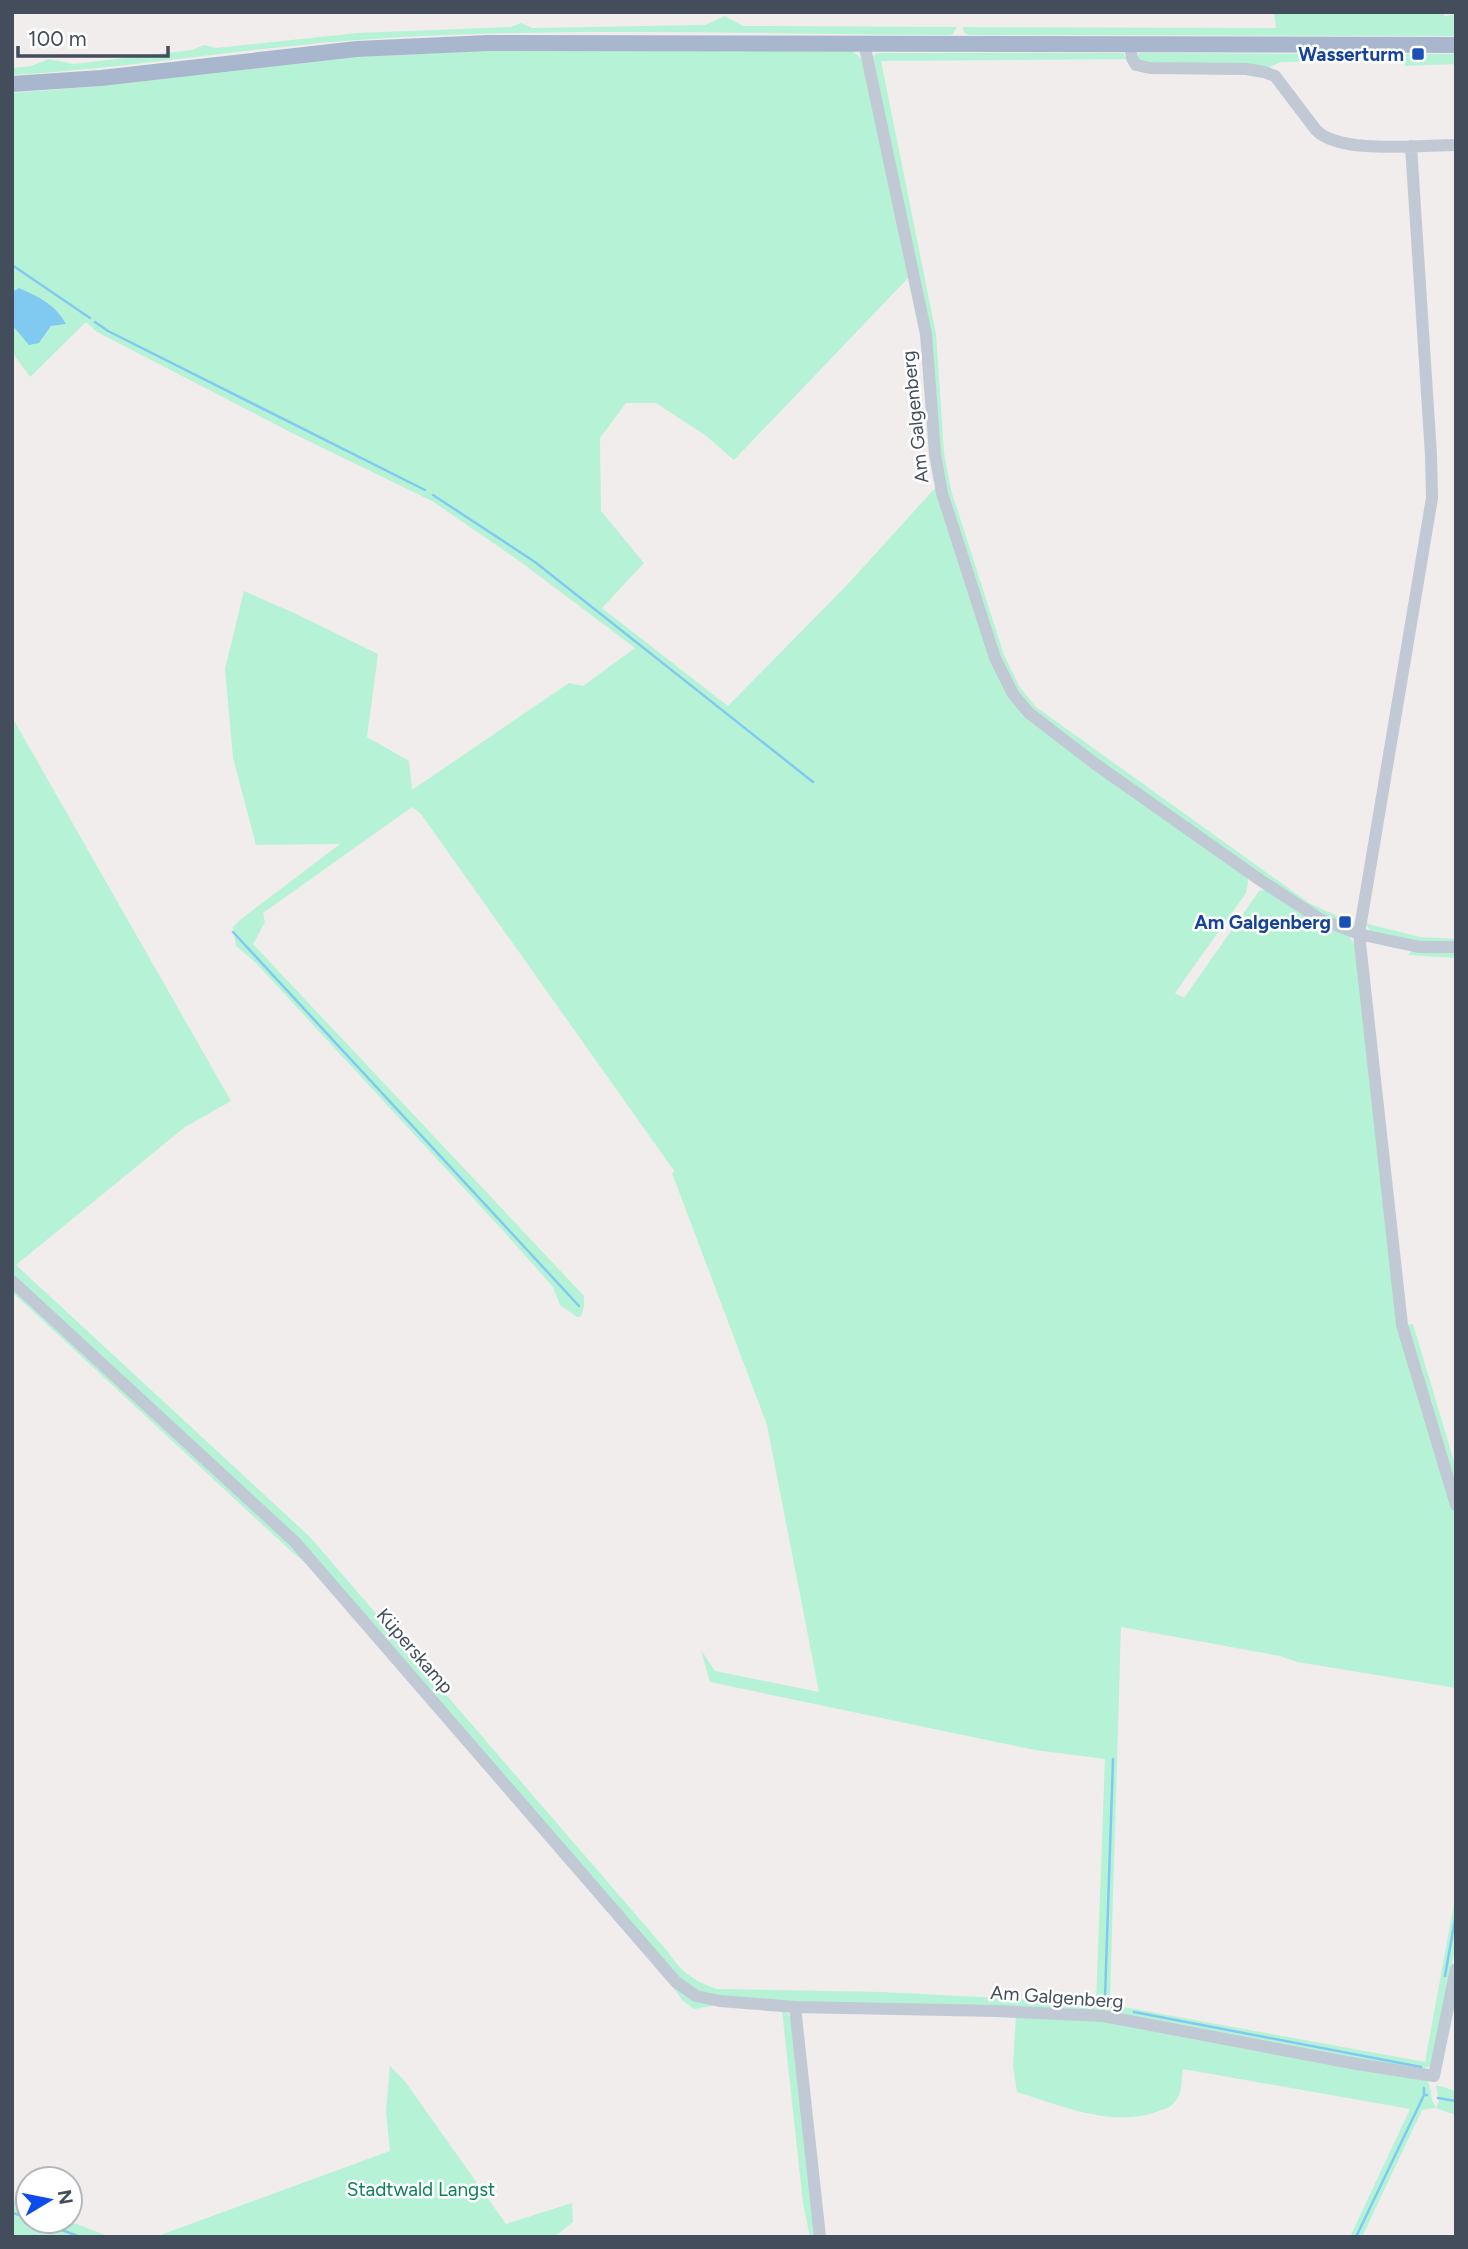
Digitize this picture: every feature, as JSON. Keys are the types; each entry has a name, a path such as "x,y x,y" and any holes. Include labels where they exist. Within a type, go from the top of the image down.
{"main road":[{"path":"12,84 101,78 357,49 539,41 1456,45"}],"street":[{"name":"Am Galgenberg","path":"864,43 926,334 935,454 942,493 995,658 1013,694 1039,722 1260,880 1320,919 1359,934 1420,947 1456,947"},
{"path":"1130,44 1136,65 1150,68 1246,69 1275,76 1316,130 1324,138 1334,142 1358,146 1456,145"},
{"path":"1411,146 1432,498 1359,934 1402,1325 1456,1505"},
{"name":"Küperskamp","path":"12,1281 295,1542 676,1982 696,1996 720,2001 794,2007"},
{"name":"Am Galgenberg","path":"794,2007 1103,2015 1357,2064 1434,2076 1456,1969"},
{"path":"794,2007 820,2237"}],"green space":[{"path":"1274,12 1441,12 1445,16 1456,14 1456,36 970,35 964,33 963,27 1276,28"},
{"path":"725,16 743,26 957,27 953,34 949,35 598,32 387,38 12,75 12,68 31,66 49,59 74,64 192,50 204,45 216,48 358,33 511,27 521,23 532,28 705,25"},
{"path":"503,50 852,51 862,59 908,278 734,460 705,435 656,403 626,403 600,438 601,511 644,563 602,608 728,706 847,585 937,486 1012,697 1247,874 1246,893 1175,993 1184,998 1259,891 1265,889 1347,932 1358,951 1392,1245 1416,1383 1456,1512 1456,1688 1297,1662 1280,1656 1121,1627 1110,1997 1118,2006 1425,2062 1456,1893 1456,1942 1435,2058 1430,2066 1418,2071 1117,2015 796,2003 726,1998 694,1990 680,1981 326,1571 12,1278 12,717 231,1101 185,1127 16,1265 310,1537 689,1975 717,1989 882,1992 1096,2003 1105,1759 1035,1750 710,1682 701,1650 715,1671 819,1692 767,1425 672,1173 675,1172 421,814 412,807 263,913 265,922 253,944 584,1296 581,1316 577,1317 560,1305 553,1287 507,1235 256,963 236,946 233,927 240,920 340,844 256,845 233,758 225,669 244,591 378,654 367,737 409,761 412,790 569,683 583,686 635,648 518,560 432,501 292,433 97,332 86,322 30,377 12,352 12,325 39,343 51,326 66,324 19,288 12,292 12,93 100,86 359,57"},
{"path":"880,53 1123,53 1127,59 881,61 936,334 944,453 951,490 1004,655 1019,686 1036,707 1309,903 1346,920 1352,921 1357,917 1349,924 1321,917 1031,712 1015,691 998,658 945,492 933,398 873,57"},
{"path":"1139,53 1456,54 1456,64 1405,66 1405,60 1281,62 1265,69 1139,62"},
{"path":"1364,918 1368,924 1420,937 1456,939 1456,944 1420,943 1370,931"},
{"path":"1456,950 1456,958 1408,955 1412,951"},
{"path":"12,1284 210,1465 318,1573 293,1553 12,1292"},
{"path":"1413,1324 1456,1468 1456,1490 1406,1325"},
{"path":"669,1982 717,2005 694,2009 683,2001"},
{"path":"782,2010 793,2021 818,2237 810,2237 803,2203"},
{"path":"1016,2015 1103,2019 1427,2080 1436,2108 1422,2110 1362,2237 1350,2237 1410,2109 1183,2069 1178,2096 1168,2107 1142,2116 1087,2113 1017,2092 1013,2066"},
{"name":"Stadtwald Langst","path":"390,2066 404,2080 506,2224 572,2203 573,2222 554,2237 155,2237 390,2151 386,2111"},
{"path":"1436,2085 1456,2091 1456,2115 1436,2108 1439,2101"},
{"path":"12,2200 14,2235 84,2235 84,2227 110,2237 12,2237"}],"water":[{"path":"19,288 52,306 66,324 51,326 39,343 29,345 12,325 12,292"}],"waterway":[{"path":"12,265 90,318"},
{"path":"95,322 108,331 425,490"},
{"path":"433,495 535,562 813,782"},
{"path":"233,932 579,1306"},
{"path":"1113,1759 1105,1997 1109,2006 1118,2009"},
{"path":"1445,1976 1456,1914"},
{"path":"1134,2012 1421,2067"},
{"path":"1424,2088 1424,2095 1427,2095"},
{"path":"1356,2237 1424,2095"},
{"path":"1438,2098 1456,2101"},
{"path":"75,2235 80,2237"}],"place":[{"name":"Wasserturm","path":"1418,54"},
{"name":"Am Galgenberg","path":"1345,922"}]}
